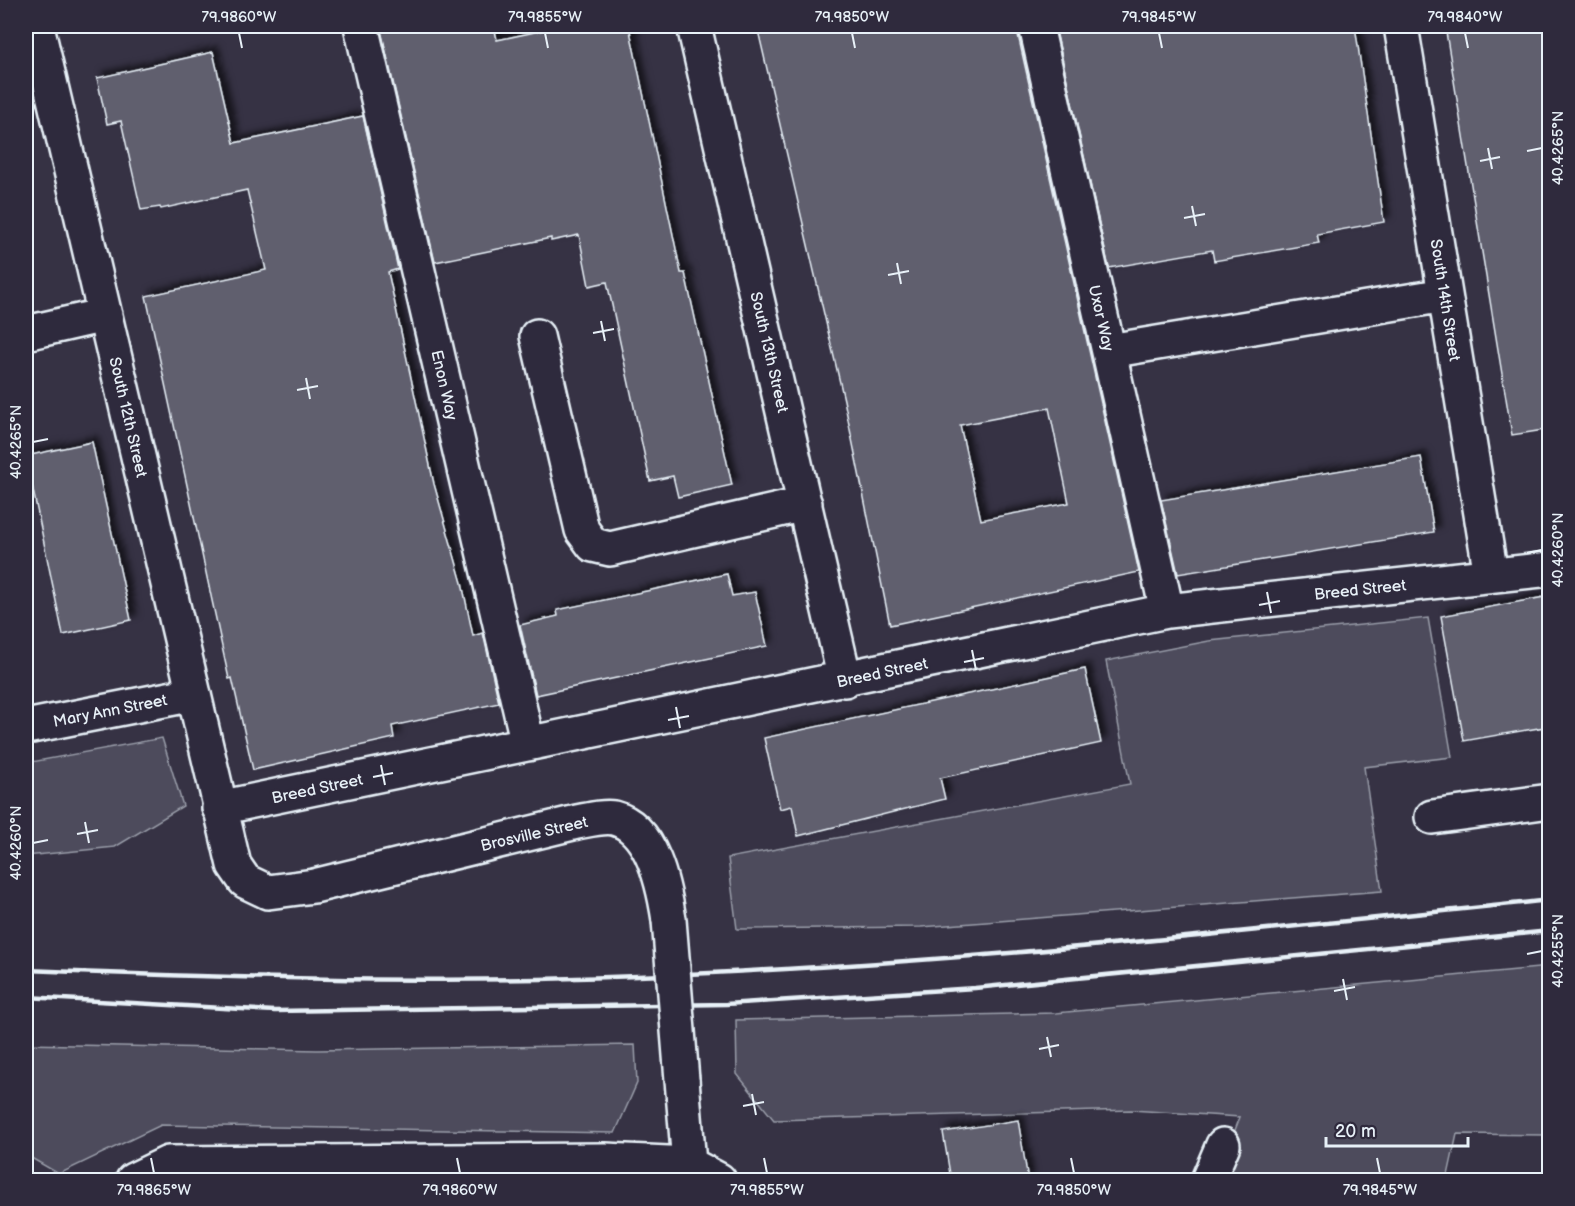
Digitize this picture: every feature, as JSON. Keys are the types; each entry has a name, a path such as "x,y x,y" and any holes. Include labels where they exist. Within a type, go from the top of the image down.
{"street":[{"name":"South 12th Street","path":"37,26 219,808"},
{"name":"Enon Way","path":"361,26 528,744"},
{"name":"South 13th Street","path":"694,26 845,680"},
{"name":"Uxor Way","path":"1036,26 1167,610"},
{"name":"South 14th Street","path":"1401,26 1491,575"},
{"path":"1109,351 1445,295"},
{"path":"26,333 105,315"},
{"path":"537,336 582,530 593,545 610,549 805,504"},
{"name":"Breed Street","path":"219,808 845,680 1167,610 1550,569"},
{"name":"Mary Ann Street","path":"26,727 194,694"},
{"path":"1432,817 1550,801"},
{"name":"Brosville Street","path":"219,808 234,865 245,880 268,892 314,886 577,822 613,818 632,826 651,852 664,885 669,920 689,1164"},
{"path":"1208,1180 1223,1145"},
{"path":"133,1180 168,1163 605,1160 689,1164 719,1180"}],"shaded area":[{"path":"1428,618 1452,757 1364,767 1382,891 921,927 737,929 728,858 1130,784 1106,661 1209,641"},
{"path":"162,738 183,806 115,847 26,856 26,763"},
{"path":"1549,967 1549,1135 1457,1134 1447,1180 1216,1180 1240,1117 1131,1110 774,1120 737,1074 736,1020 1056,1013"},
{"path":"26,1044 317,1050 635,1045 637,1083 615,1133 161,1125 59,1174 26,1155"}],"building":[{"path":"380,26 494,26 497,40 563,26 629,26 681,273 685,273 732,485 678,497 673,476 650,481 607,282 589,286 579,235 551,241 551,238 435,262"},
{"path":"757,26 1016,26 1139,572 890,625 844,400","holes":["1049,408 1069,503 981,520 960,425"]},
{"path":"1087,26 1355,26 1384,222 1317,234 1319,243 1214,261 1212,250 1109,268 1056,31"},
{"path":"1445,26 1550,26 1550,429 1512,435"},
{"path":"213,52 234,143 363,116 398,269 388,272 434,484 462,583 473,636 483,633 499,703 392,726 394,738 253,770 232,678 229,679 146,296 266,270 247,190 161,209 160,207 141,210 121,121 107,124 97,78"},
{"path":"92,442 131,620 63,635 26,456"},
{"path":"1421,457 1434,532 1178,574 1161,500"},
{"path":"727,574 732,596 755,592 767,646 536,695 520,625 558,616 557,610"},
{"path":"1550,596 1550,726 1464,741 1441,616"},
{"path":"1085,669 1101,743 940,778 945,799 798,836 792,806 780,809 764,738"},
{"path":"1018,1120 1028,1180 951,1180 943,1132"}],"railway":[{"path":"26,970 218,977 411,980 666,975 793,969 1045,950 1550,900"},
{"path":"26,997 275,1011 726,1004 975,988 1550,931"}]}
